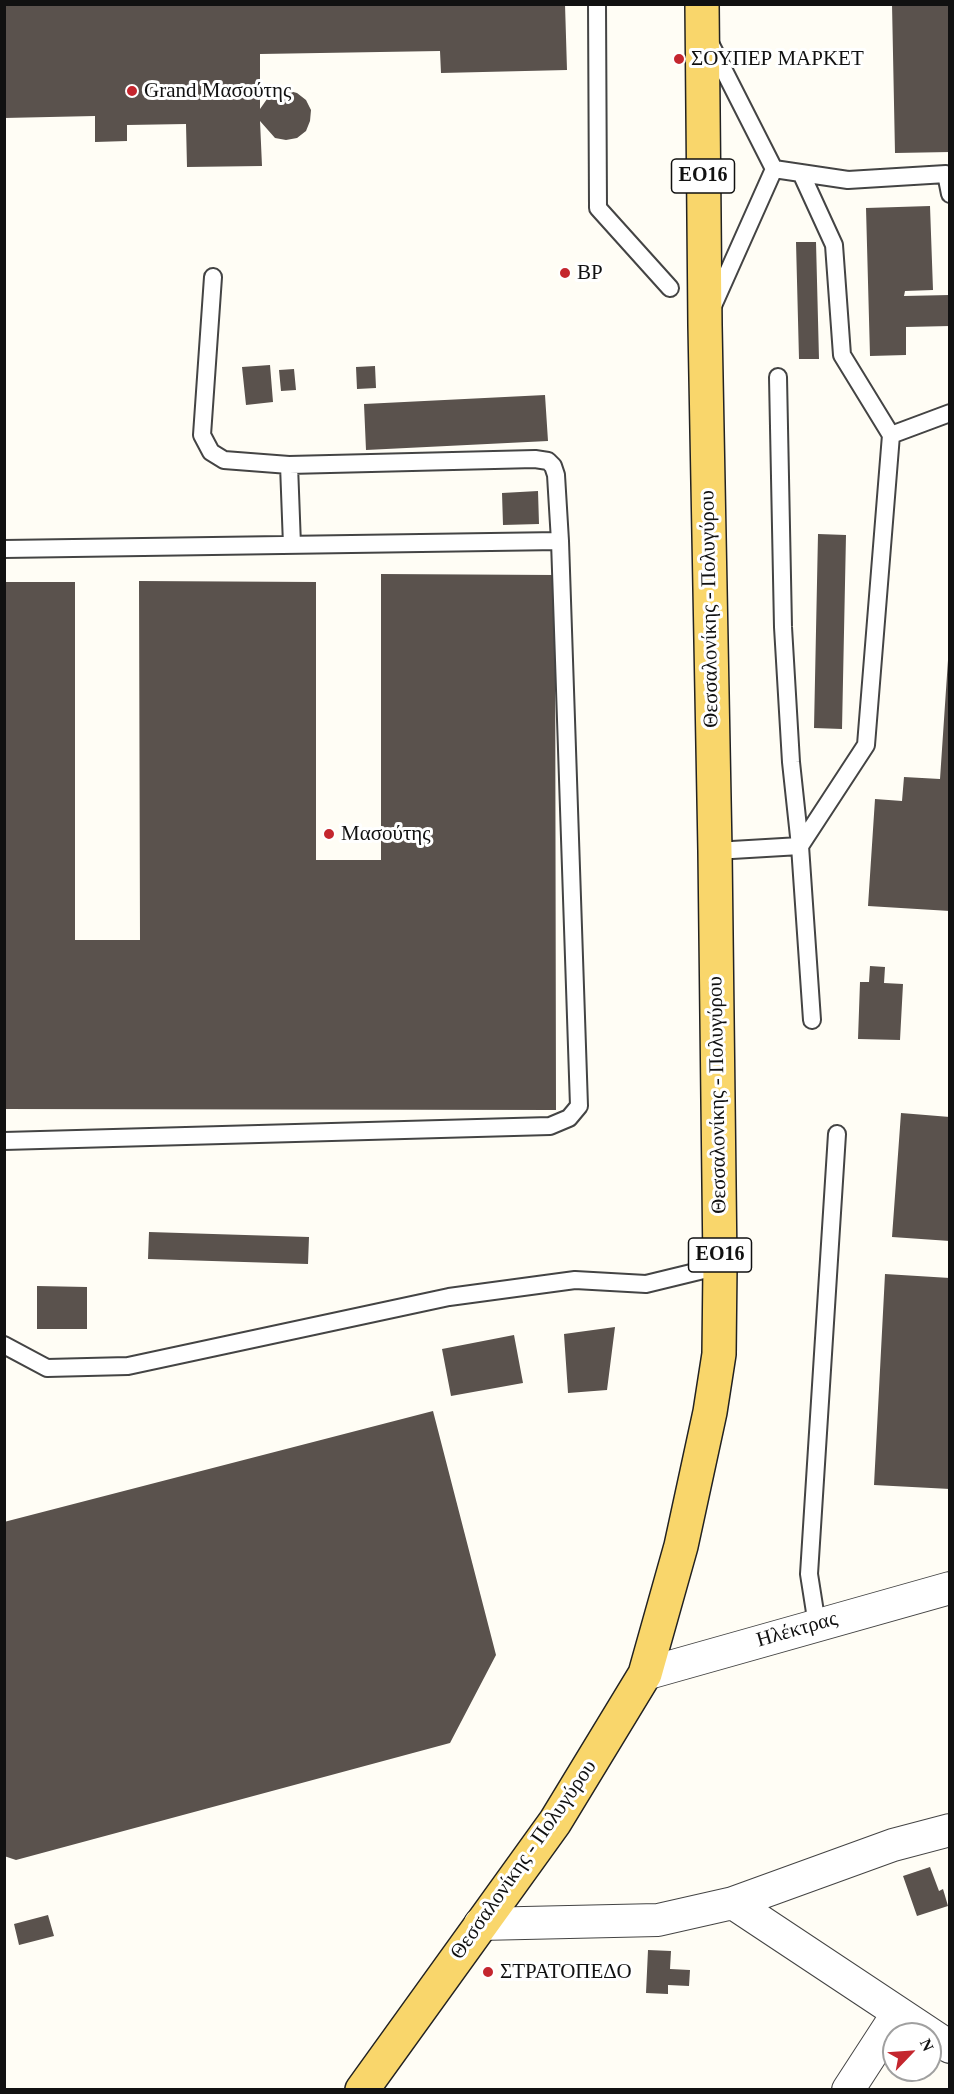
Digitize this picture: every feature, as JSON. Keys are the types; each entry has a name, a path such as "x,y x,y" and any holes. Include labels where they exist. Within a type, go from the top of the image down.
{"main road":[{"name":"Θεσσαλονίκης - Πολυγύρου","path":"362,2090 555,1822 645,1674 681,1546 710,1412 719,1354 720,1266 716,851 705,325 702,16"}],"street":[{"name":"Ηλέκτρας","path":"645,1674 950,1588"},
{"path":"480,1924 658,1920 733,1903 892,1845 950,1830"},
{"path":"733,1903 950,2047"},
{"path":"849,2090 898,2013"}],"lane":[{"path":"597,4 598,208 670,288"},
{"path":"702,16 774,169 705,325"},
{"path":"774,169 848,180 946,174 950,194"},
{"path":"800,846 866,745 891,435 842,355 834,245 801,173"},
{"path":"4,1141 550,1126 569,1118 579,1106 560,541 556,475 553,466 548,461 535,459 289,465 224,460 211,452 202,435 213,277"},
{"path":"778,377 783,627 791,762 800,846 812,1020"},
{"path":"891,435 950,413"},
{"path":"289,465 292,545"},
{"path":"4,549 560,541"},
{"path":"716,851 800,846"},
{"path":"817,1625 810,1574 837,1134"},
{"path":"4,1345 47,1368 128,1366 449,1297 575,1280 646,1284 720,1266"}],"building":[{"name":"Grand Μασούτης","path":"4,4 565,4 567,70 441,73 440,51 260,54 260,109 275,93 286,90 297,93 306,100 311,110 306,131 297,138 286,140 275,138 260,121 262,166 187,167 186,124 127,125 127,141 95,142 95,116 4,118"},
{"path":"892,4 950,4 950,152 895,153"},
{"path":"930,206 933,290 905,291 904,296 950,295 950,326 906,327 906,355 870,356 866,208"},
{"path":"796,242 816,242 819,359 799,359"},
{"path":"270,365 273,402 246,405 242,367"},
{"path":"375,366 376,388 357,389 356,367"},
{"path":"294,369 296,390 281,391 279,370"},
{"path":"545,395 548,441 366,450 364,404"},
{"path":"538,491 539,524 503,525 502,493"},
{"path":"818,534 846,535 842,729 814,728"},
{"path":"381,574 555,575 556,1110 4,1109 4,582 75,582 75,940 140,940 139,581 316,582 316,860 381,860"},
{"path":"948,660 950,660 950,911 868,906 875,799 902,801 904,777 940,779"},
{"path":"870,966 885,967 884,983 903,984 900,1040 858,1039 860,982 869,982"},
{"path":"901,1113 950,1117 950,1241 892,1237"},
{"path":"149,1232 309,1237 308,1264 148,1259"},
{"path":"885,1274 950,1278 950,1489 874,1485"},
{"path":"37,1286 87,1287 87,1329 37,1329"},
{"path":"615,1327 607,1390 568,1393 564,1334"},
{"path":"514,1335 523,1383 451,1396 442,1349"},
{"path":"433,1411 496,1655 450,1743 16,1860 4,1856 4,1522"},
{"path":"930,1867 939,1891 943,1889 948,1906 917,1916 903,1876"},
{"path":"48,1915 54,1936 19,1945 14,1924"},
{"path":"648,1950 671,1951 670,1969 690,1970 689,1986 668,1985 668,1994 646,1993"}],"place":[{"name":"ΣΟΥΠΕΡ ΜΑΡΚΕΤ","path":"679,59"},
{"name":"Grand Μασούτης","path":"132,91"},
{"name":"BP","path":"565,273"},
{"name":"Μασούτης","path":"329,834"},
{"name":"ΣΤΡΑΤΟΠΕΔΟ","path":"488,1972"}]}
